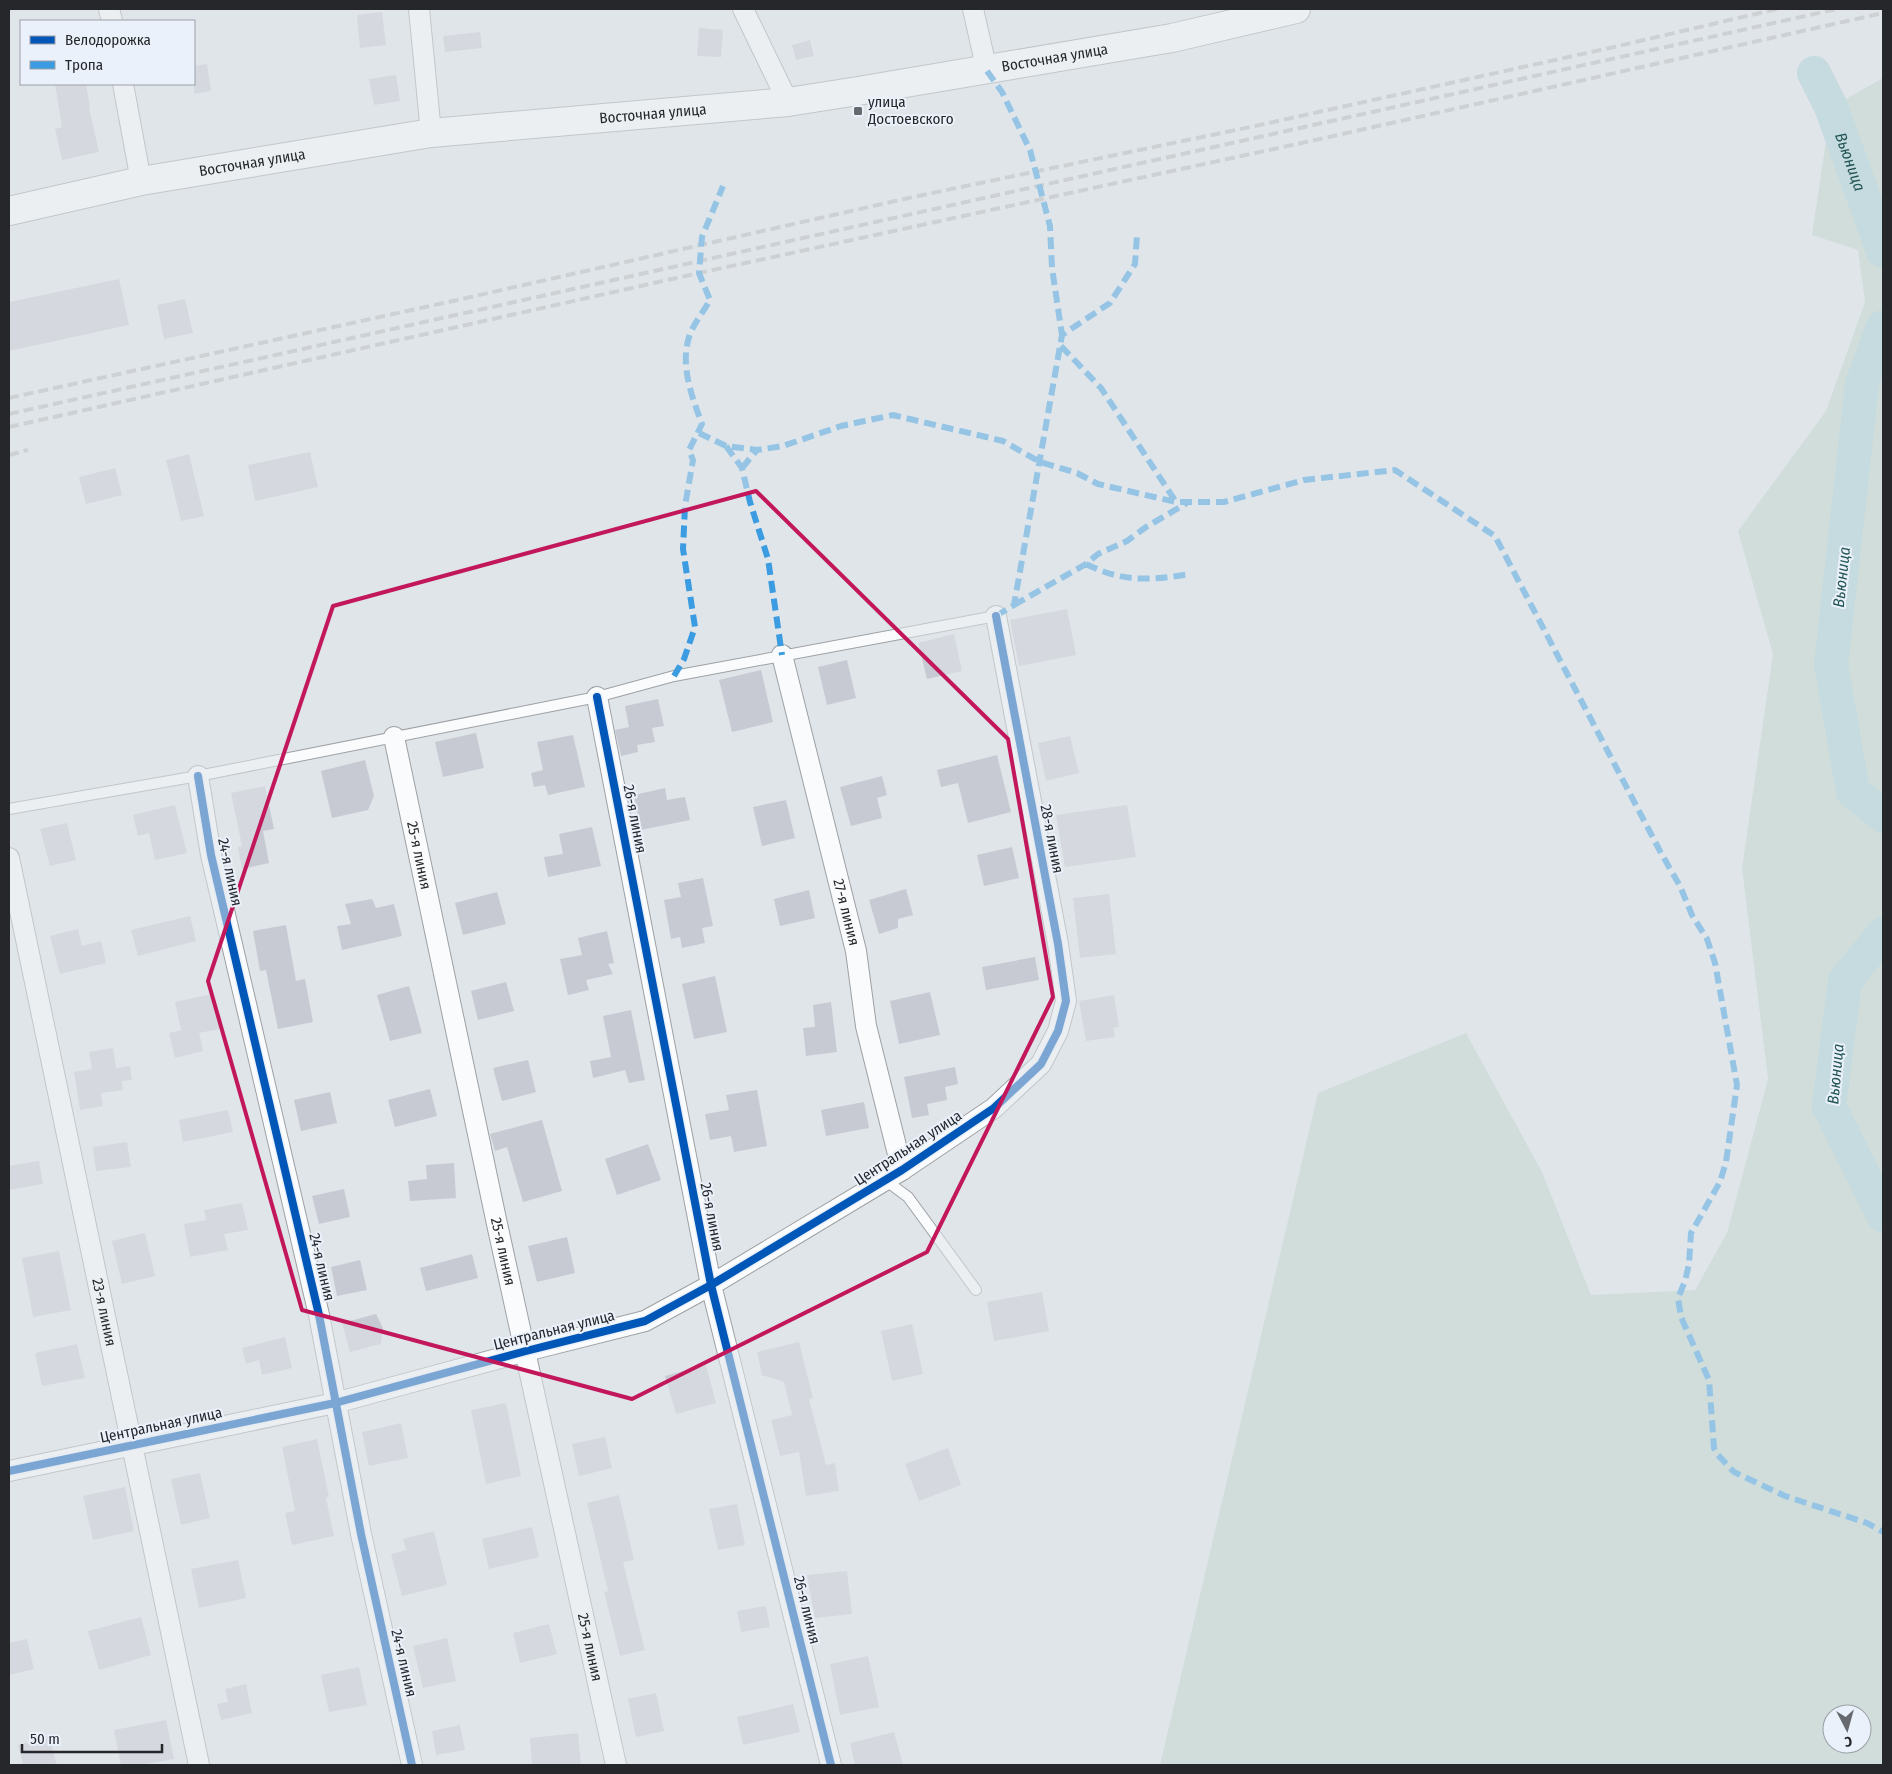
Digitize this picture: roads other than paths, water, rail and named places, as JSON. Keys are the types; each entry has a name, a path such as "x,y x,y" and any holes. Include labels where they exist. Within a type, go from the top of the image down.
{"main road":[{"name":"Восточная улица","path":"9,211 141,181 432,133 788,102 987,71 1172,38 1296,9"}],"street":[{"path":"419,9 432,133"},
{"path":"743,9 788,102"},
{"path":"973,9 987,71"},
{"path":"123,85 141,181"},
{"name":"28-я линия","path":"996,616 1056,935 1066,1001 1058,1031 1040,1064"},
{"name":"27-я линия","path":"782,655 856,951 866,1026 893,1175"},
{"name":"26-я линия","path":"597,697 712,1285 832,1765"},
{"name":"25-я линия","path":"394,737 497,1224 616,1765"},
{"name":"24-я линия","path":"198,776 211,855 319,1315 361,1534 412,1765"},
{"name":"23-я линия","path":"9,858 199,1765"},
{"name":"Центральная улица","path":"9,1471 335,1403 526,1351 645,1322 712,1285 893,1175 994,1108 1040,1064"}],"lane":[{"path":"9,809 198,776 597,697 674,676 996,616"},
{"path":"893,1175 976,1290"}],"waterway":[{"name":"Вьюница","path":"1814,73 1831,107 1883,251"},
{"name":"Вьюница","path":"1883,327 1862,384 1831,665 1853,791 1883,816"},
{"name":"Вьюница","path":"1883,934 1845,981 1829,1106 1883,1215"}],"railway":[{"path":"9,398 453,301 913,197 1255,126 1777,9"},
{"path":"9,414 1837,9"},
{"path":"9,427 699,273 1311,141 1883,13"},
{"path":"9,455 28,450"}],"place":[{"name":"улица Достоевского","path":"858,111"}]}
